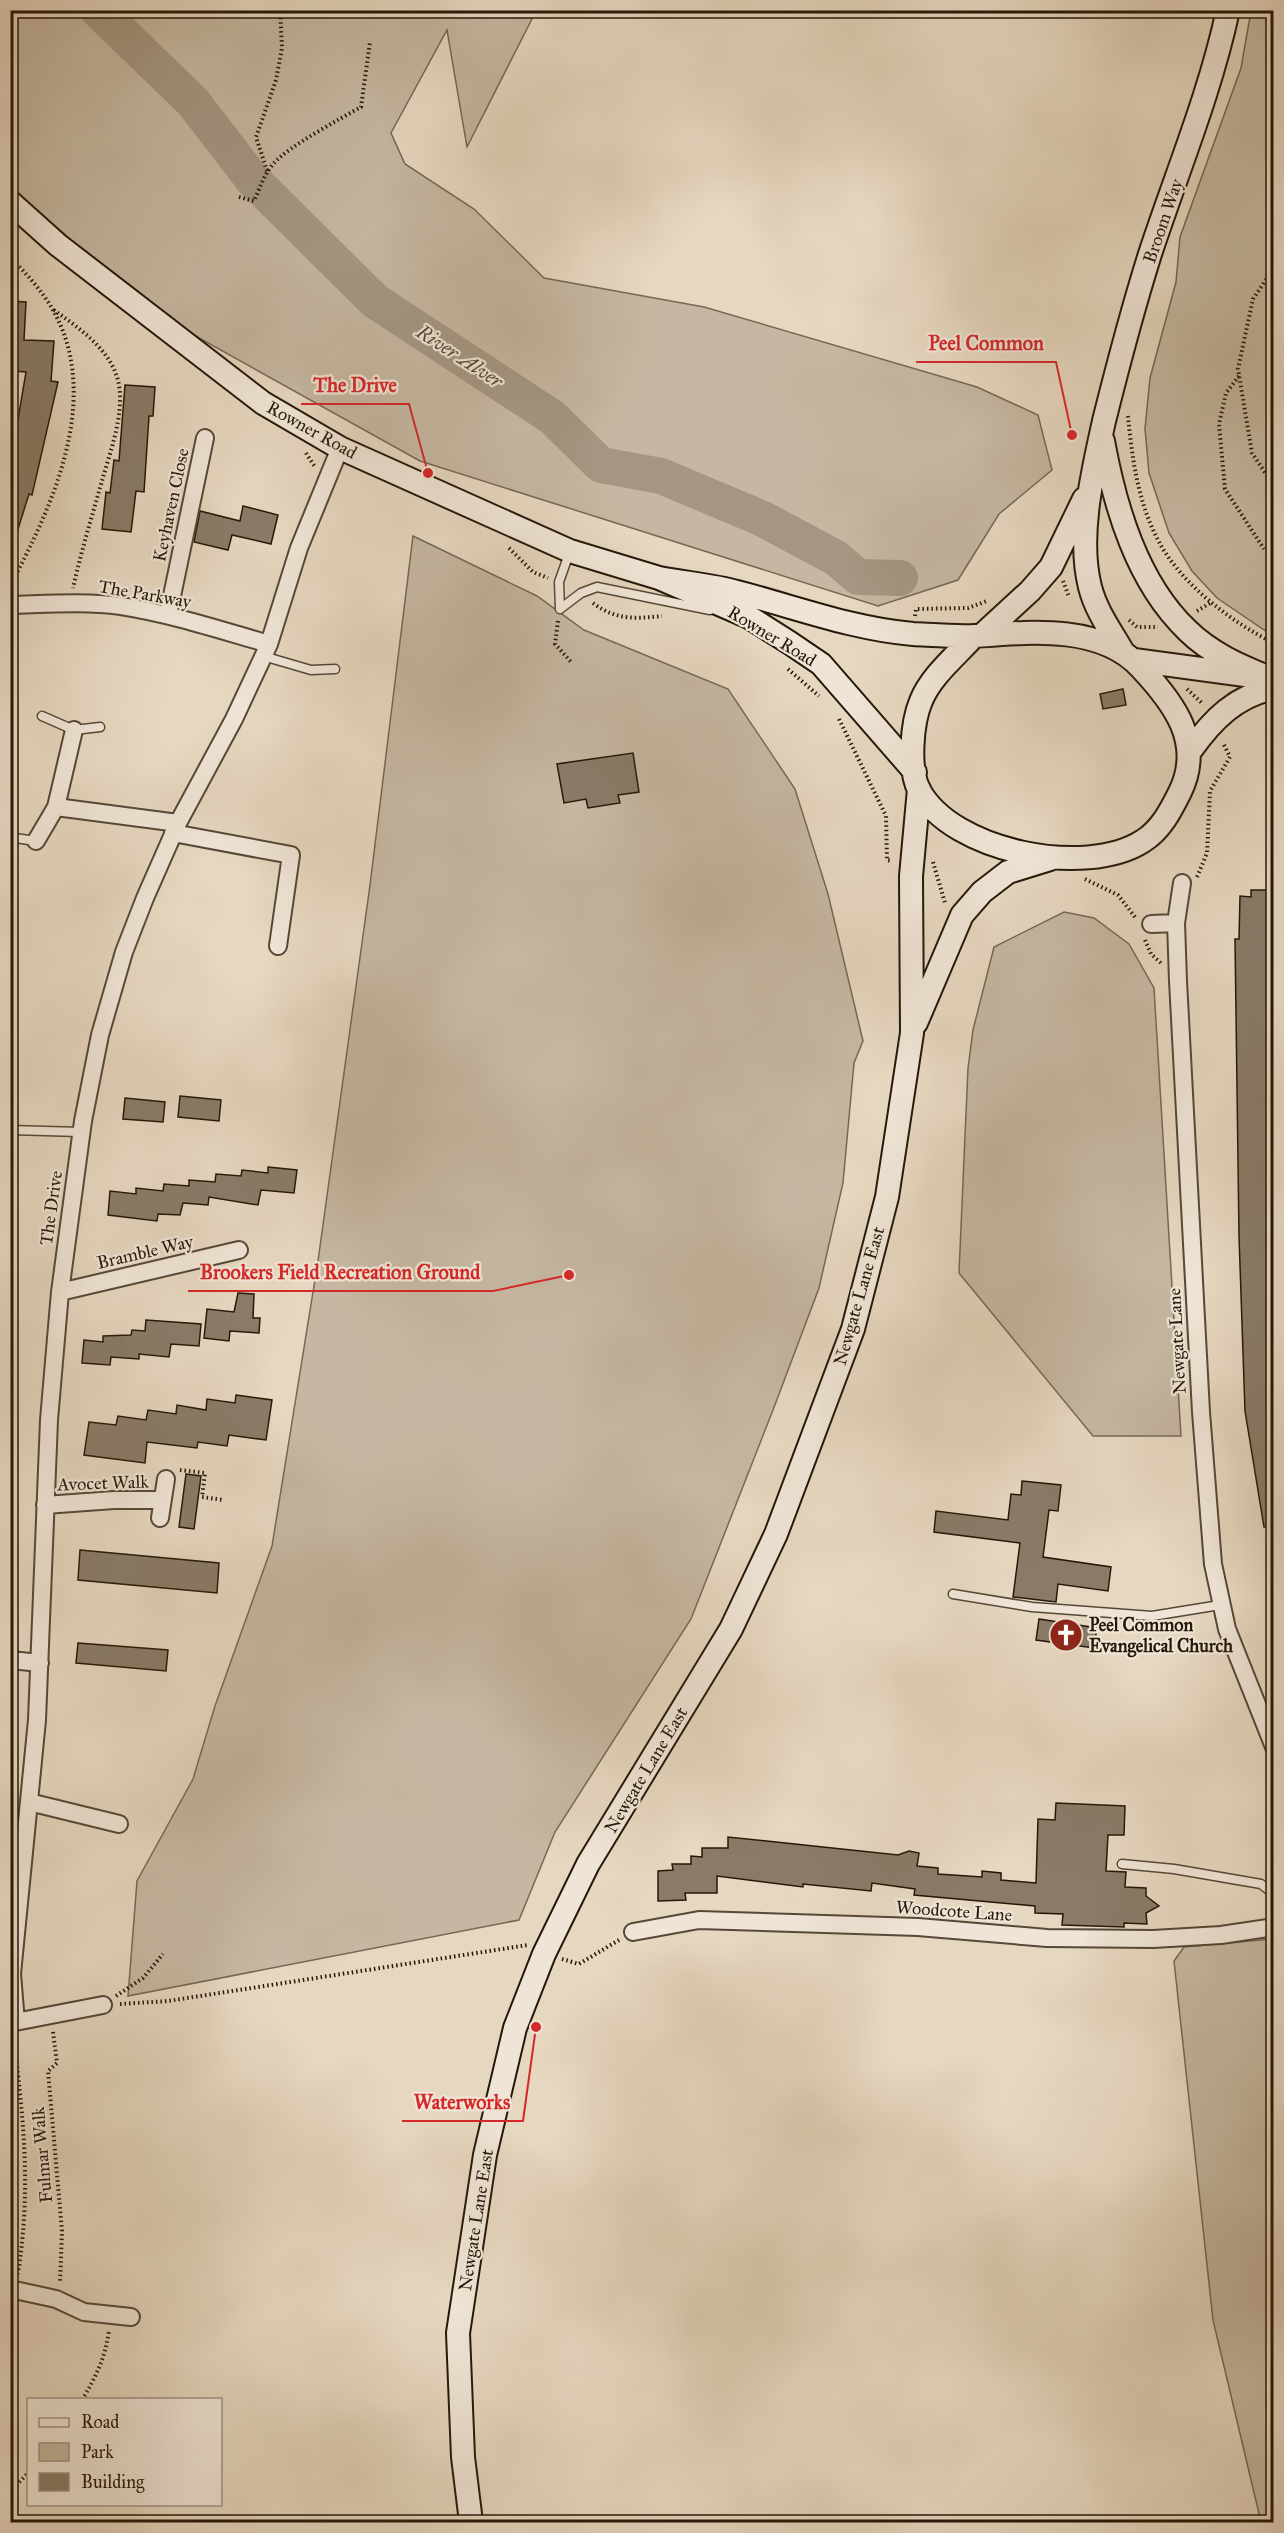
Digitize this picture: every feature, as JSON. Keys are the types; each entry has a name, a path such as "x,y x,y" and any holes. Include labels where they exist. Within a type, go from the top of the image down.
{"main road":[{"name":"Broom Way","path":"1191,750 1176,711 1128,656 1097,608 1090,587 1086,560 1090,486 1101,433 1150,254 1201,113 1228,10"},
{"name":"Rowner Road","path":"10,202 58,245 263,403 340,448 570,551 659,579 748,618 821,664 950,822 994,845 1051,859"},
{"name":"Broom Way","path":"1101,433 1124,527 1151,583 1167,608 1188,632 1233,663 1272,682"},
{"name":"Broom Way","path":"917,781 912,726 922,699 938,676 978,635 1030,591 1051,567 1090,486"},
{"name":"Rowner Road","path":"659,579 734,591 824,617 899,632 978,635 1023,632 1073,636 1128,656 1272,682"},
{"path":"1051,859 1102,856 1129,849 1146,840 1168,816 1188,769 1191,750 1211,721 1252,692 1272,682"},
{"name":"Newgate Lane East","path":"471,2523 463,2457 459,2333 485,2155 514,2028 544,1954 588,1864 731,1629 776,1534 853,1329 887,1197 912,1033 912,861 917,781"},
{"name":"Newgate Lane East","path":"912,1033 962,915 982,892 1008,873 1051,859"}],"street":[{"name":"Keyhaven Close","path":"168,615 206,438"},
{"name":"The Drive","path":"13,2026 15,1888 29,1802 38,1720 45,1505 60,1292 81,1132 100,1035 124,952 175,828 234,719 266,650 299,548 340,448"},
{"name":"The Parkway","path":"11,605 69,603 120,606 168,615 266,650"},
{"path":"36,841 56,807 74,730"},
{"path":"56,807 175,828 291,855 278,946"},
{"name":"Newgate Lane","path":"1189,881 1176,922 1206,1507 1220,1605 1274,1747"},
{"path":"1145,929 1176,922"},
{"name":"Bramble Way","path":"60,1292 239,1250"},
{"name":"Avocet Walk","path":"160,1518 166,1479"},
{"name":"Avocet Walk","path":"45,1505 114,1500 162,1500"},
{"path":"10,1660 40,1663"},
{"path":"29,1802 119,1824"},
{"name":"Woodcote Lane","path":"633,1932 699,1920 918,1927 1047,1938 1176,1937 1274,1927"},
{"path":"13,2026 51,2013 103,2005"},
{"path":"13,2289 57,2299 84,2312 131,2317"}],"lane":[{"path":"560,609 559,582 570,551"},
{"path":"560,609 581,592 597,587 748,618"},
{"path":"266,650 311,670 335,669"},
{"path":"42,716 74,730 100,727"},
{"path":"15,838 36,841"},
{"path":"10,1130 81,1132"},
{"path":"953,1594 1032,1607 1152,1616 1220,1605"},
{"path":"1122,1864 1173,1869 1261,1884 1274,1894"}],"path":[{"path":"268,172 256,137 276,80 282,48 280,10"},
{"path":"239,196 254,201 275,162 334,122 362,107 370,42"},
{"path":"11,258 53,310 90,337 110,363 119,385 119,410 111,446 69,603"},
{"path":"1274,268 1253,299 1238,369 1252,453 1274,486"},
{"path":"11,605 12,582 42,525 64,465 74,402 70,355 53,310"},
{"path":"1239,376 1226,393 1219,424 1225,489 1264,549"},
{"path":"1127,406 1132,463 1158,541 1179,570 1212,602 1248,631 1274,643"},
{"path":"506,545 533,572 559,582"},
{"path":"581,592 603,610 629,619 674,614"},
{"path":"916,609 968,608 988,600"},
{"path":"560,609 555,644 572,663"},
{"path":"785,667 827,702"},
{"path":"835,710 886,816 887,860 934,862 946,906 962,915"},
{"path":"1189,881 1207,853 1210,791 1230,757"},
{"path":"1076,879 1085,879 1118,895 1145,929 1151,954 1178,981"},
{"path":"166,1479 177,1470 205,1473 202,1497 224,1500"},
{"path":"103,2005 168,2001 526,1943 544,1954 579,1964 633,1932"},
{"path":"103,2005 143,1978 163,1954"},
{"name":"Fulmar Walk","path":"51,2013 57,2063 48,2072 62,2231 62,2274 57,2299"},
{"name":"Fulmar Walk","path":"13,2026 23,2119 27,2191 25,2230 13,2289"},
{"path":"83,2398 98,2375 106,2350 111,2316"},
{"path":"10,2492 27,2475"}],"green space":[{"path":"10,11 536,11 467,147 447,30 391,133 405,164 474,209 544,278 704,307 977,387 1038,415 1052,470 999,514 958,580 878,606 420,461 138,304 11,187"},
{"path":"1251,11 1274,11 1273,636 1217,598 1192,571 1169,533 1149,473 1145,429 1150,378 1176,282 1180,237 1241,68"},
{"path":"413,536 537,596 584,630 728,689 795,789 828,894 863,1041 854,1063 843,1183 819,1288 691,1619 555,1832 519,1920 128,1996 137,1881 193,1779 215,1706 272,1546 318,1261 370,885"},
{"path":"1064,912 1094,918 1129,944 1154,988 1181,1436 1093,1436 959,1273 968,1068 973,1030 994,947"},
{"path":"1273,1939 1274,2522 1261,2522 1213,2320 1174,1961 1184,1947"}],"building":[{"path":"10,301 26,302 24,340 54,341 51,381 58,382 32,495 29,494 14,542 10,542 10,442 14,443 26,372 13,371 14,355 10,355"},
{"path":"125,385 155,387 153,416 149,416 144,492 136,491 131,532 102,529 106,492 110,493 114,460 119,461"},
{"path":"243,506 278,515 271,544 232,535 228,550 194,542 200,511 240,521"},
{"path":"1123,689 1126,705 1103,709 1100,694"},
{"path":"633,753 639,792 618,795 620,803 588,808 586,799 564,803 557,764"},
{"path":"1251,890 1274,890 1274,1526 1264,1527 1245,1411 1239,1236 1235,939 1239,939 1240,896 1251,897"},
{"path":"180,1096 221,1100 219,1121 178,1117"},
{"path":"125,1098 165,1102 163,1122 123,1119"},
{"path":"268,1167 297,1170 294,1193 261,1190 258,1205 209,1197 208,1205 183,1203 180,1215 158,1214 157,1221 108,1215 110,1191 136,1194 136,1188 163,1191 164,1184 189,1186 189,1180 215,1182 216,1174 241,1176 242,1170 268,1173"},
{"path":"238,1293 254,1294 253,1318 260,1318 259,1333 230,1331 229,1341 204,1338 207,1309 234,1312"},
{"path":"146,1320 201,1324 199,1346 171,1344 169,1357 139,1354 139,1359 111,1357 110,1365 82,1363 84,1340 103,1342 103,1336 131,1335 132,1330 145,1331"},
{"path":"236,1395 272,1400 266,1440 229,1435 227,1446 198,1442 197,1448 147,1442 145,1463 84,1455 89,1422 116,1425 118,1416 146,1420 148,1410 176,1414 177,1405 206,1410 207,1399 235,1403"},
{"path":"186,1474 201,1476 194,1529 179,1527"},
{"path":"1022,1481 1061,1485 1058,1511 1049,1510 1043,1557 1111,1567 1108,1591 1058,1584 1056,1602 1013,1597 1020,1543 934,1532 936,1511 1008,1520 1011,1494 1021,1495"},
{"path":"80,1550 219,1563 217,1593 78,1580"},
{"name":"Peel Common Evangelical Church","path":"1039,1619 1097,1628 1094,1648 1036,1640"},
{"path":"78,1643 168,1650 166,1671 76,1663"},
{"path":"1056,1803 1125,1806 1124,1835 1108,1835 1106,1871 1126,1872 1125,1887 1146,1888 1146,1896 1159,1906 1146,1913 1147,1924 1124,1923 1124,1927 1062,1925 1063,1914 1035,1913 1035,1906 914,1895 915,1889 872,1883 871,1891 803,1884 803,1887 717,1876 717,1893 685,1893 686,1900 658,1901 658,1871 673,1870 672,1864 691,1864 691,1856 702,1857 702,1848 728,1848 728,1837 898,1855 909,1851 919,1853 917,1866 938,1868 938,1874 982,1877 982,1871 1001,1873 1001,1880 1036,1883 1038,1819 1055,1820"}],"waterway":[{"name":"River Alver","path":"98,10 193,102 253,180 375,301 552,417 601,465 661,476 761,518 836,558 858,577 900,578"}],"place":[{"name":"Peel Common","path":"1072,435"},
{"name":"The Drive","path":"428,473"},
{"name":"Brookers Field Recreation Ground","path":"569,1275"},
{"name":"Peel Common Evangelical Church","path":"1066,1635"},
{"name":"Waterworks","path":"536,2027"}]}
